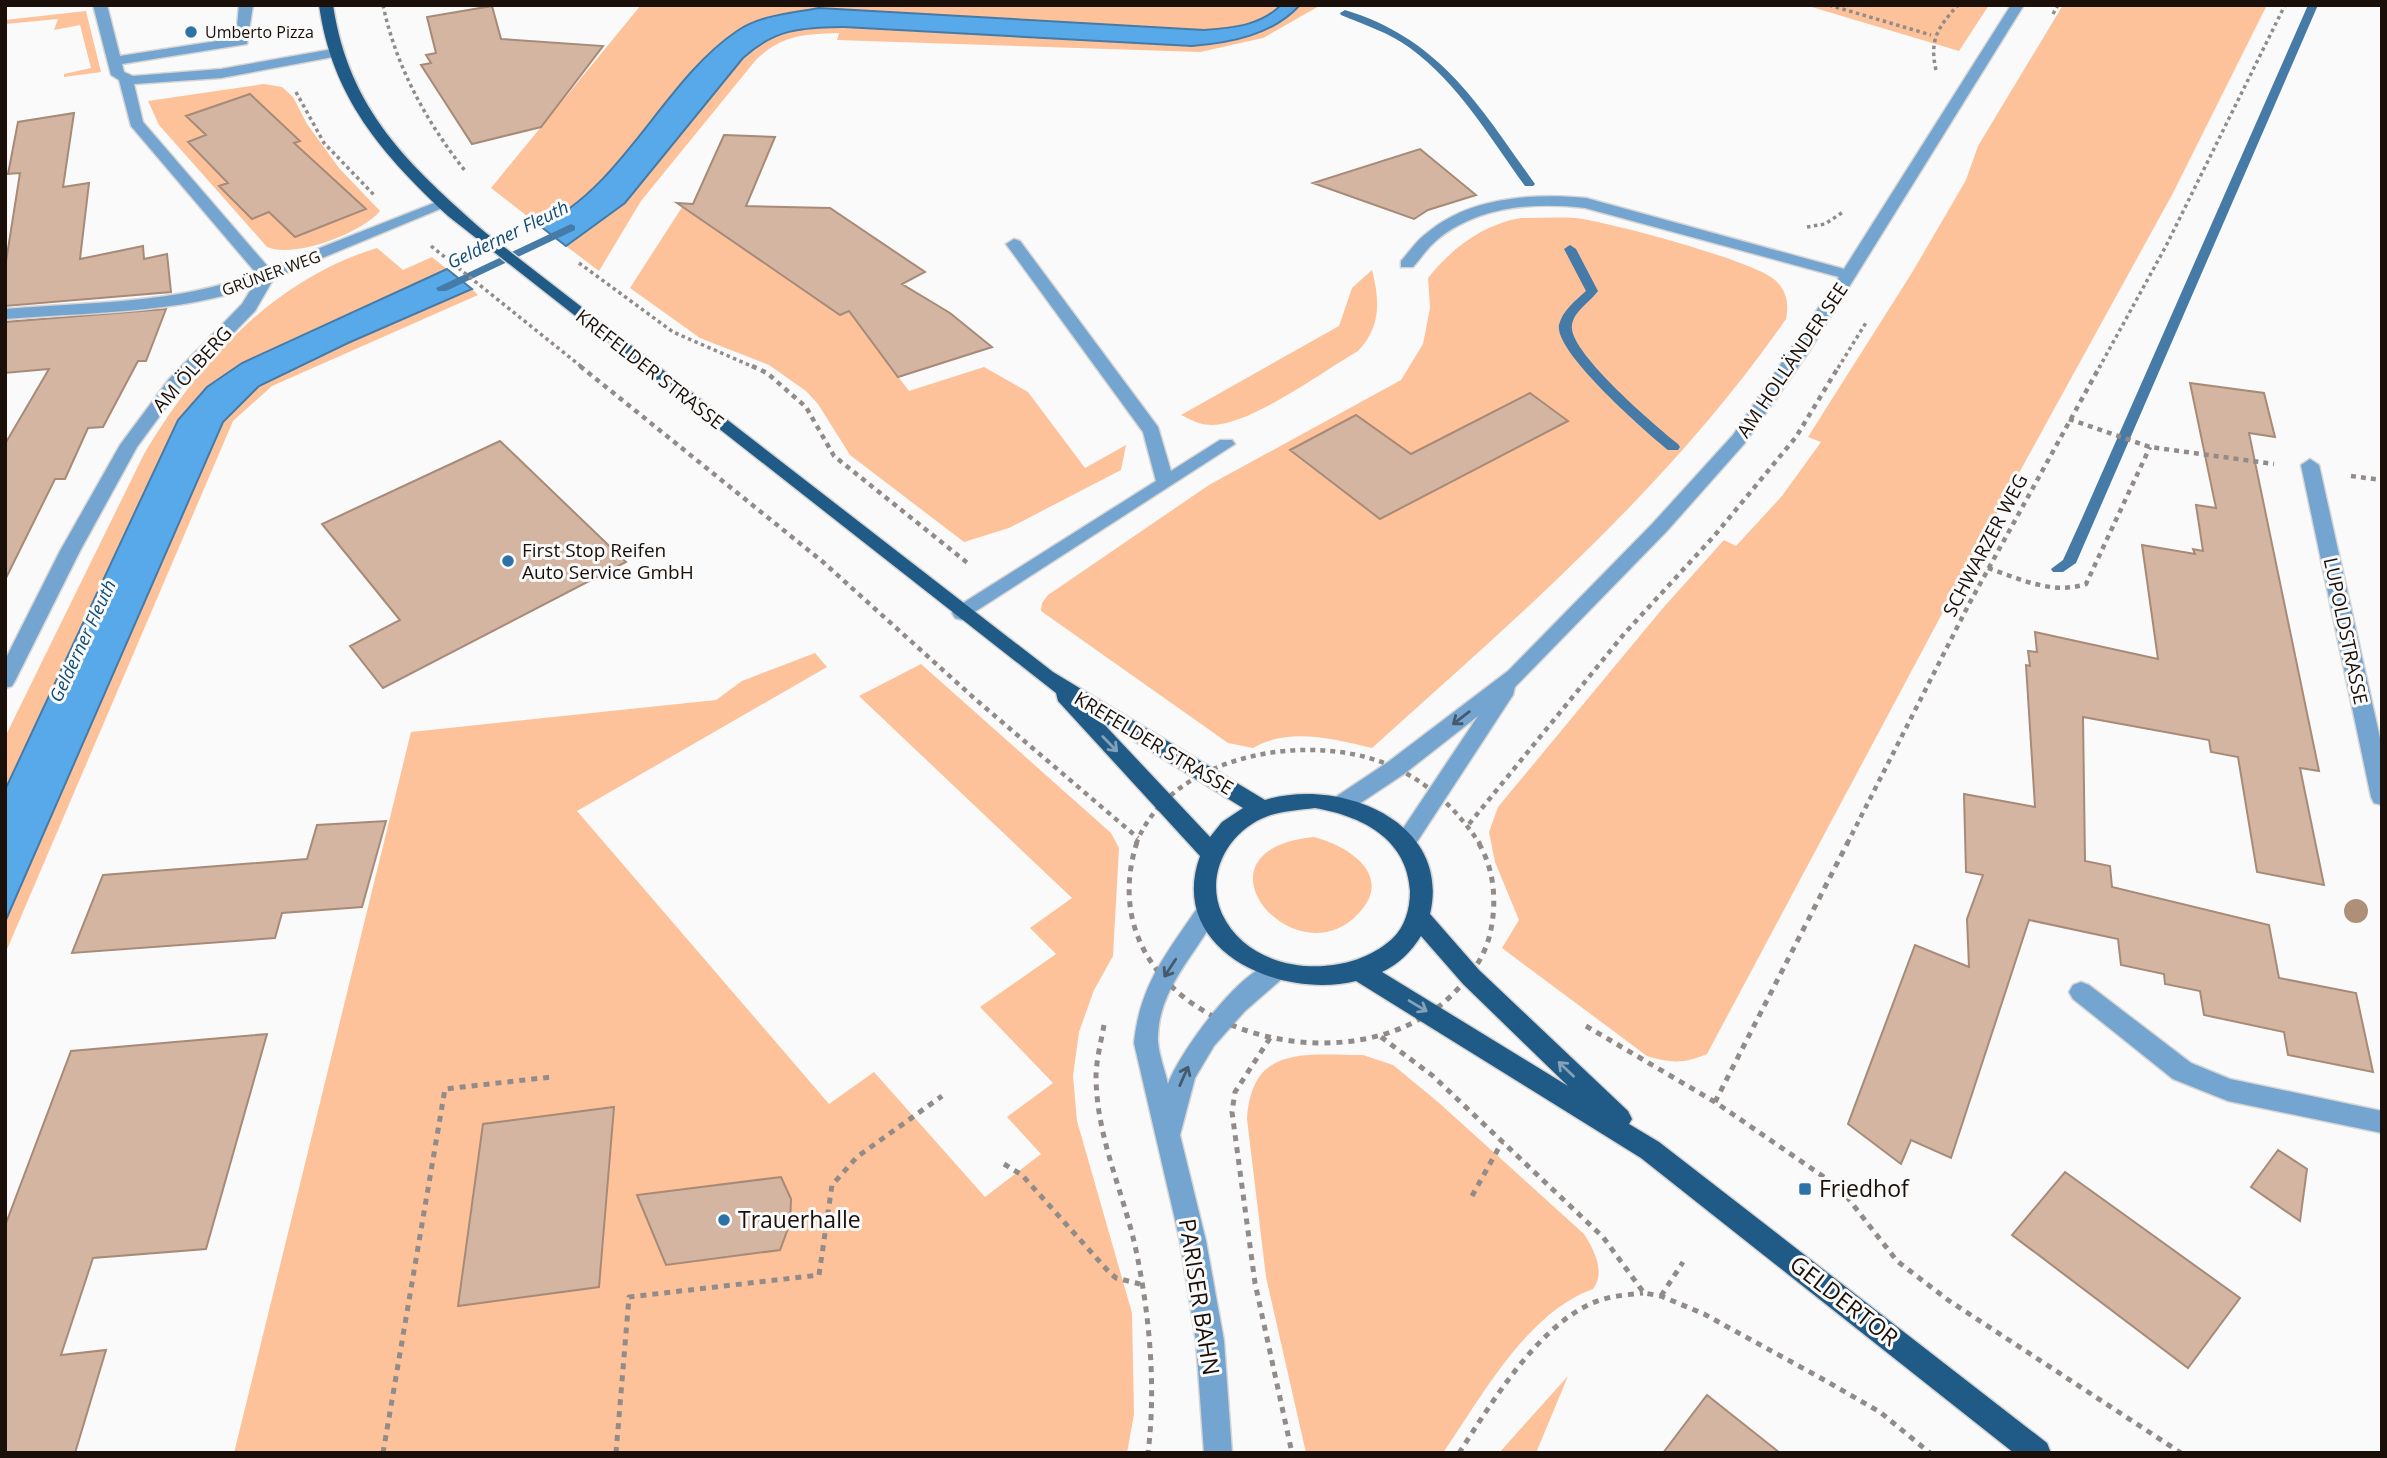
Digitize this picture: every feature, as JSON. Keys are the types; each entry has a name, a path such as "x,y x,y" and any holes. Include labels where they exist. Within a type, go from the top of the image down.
{"main road":[{"name":"KREFELDER STRASSE","path":"326,5 333,53 374,130 406,168 480,236 1046,677 1262,809"},
{"name":"KREFELDER STRASSE","path":"1046,677 1211,853"},
{"path":"1314,800 1342,804 1366,813 1387,826 1405,842 1419,866 1424,892 1419,918 1406,940 1386,958 1359,970 1318,977 1276,970 1246,956 1222,936 1208,911 1203,891 1204,871 1211,853 1231,827 1262,809 1287,802 1314,800"},
{"name":"GELDERTOR","path":"1419,918 1471,977 1650,1150 2037,1453"},
{"name":"GELDERTOR","path":"1359,970 1650,1150"}],"street":[{"path":"100,5 118,75 126,81 161,81 333,53"},
{"path":"116,61 242,41 246,5"},
{"name":"AM HOLLÄNDER SEE","path":"1342,804 1396,768 1515,676 1660,527 1739,439 1849,275 2018,5"},
{"path":"126,81 136,124 267,276"},
{"path":"1407,264 1432,236 1451,224 1500,207 1548,199 1586,203 1849,275"},
{"name":"GRÜNER WEG","path":"5,314 201,296 229,290 444,204"},
{"path":"1014,244 1152,431 1165,481"},
{"name":"AM ÖLBERG","path":"5,681 70,551 129,445 175,383 249,307 267,276"},
{"path":"962,613 1226,444"},
{"name":"LUPOLDSTRASSE","path":"2311,468 2382,797"},
{"name":"AM HOLLÄNDER SEE","path":"1405,842 1515,676"},
{"name":"PARISER BAHN","path":"1208,911 1164,977 1149,1011 1148,1056 1194,1241 1210,1341 1218,1453"},
{"name":"PARISER BAHN","path":"1169,1142 1174,1100 1202,1042 1218,1019 1276,970"},
{"path":"2081,992 2182,1071 2228,1090 2382,1122"}],"path":[{"path":"383,5 400,61 424,107 469,175"},
{"path":"1829,5 1931,35"},
{"path":"1937,71 1930,46 1931,35 1958,5"},
{"name":"SCHWARZER WEG","path":"1715,1101 1988,568 2166,246 2285,5"},
{"path":"1807,227 1825,225 1841,214 1848,203"},
{"path":"440,253 823,562 914,641 974,698 1138,838 1131,872 1131,907 1142,942 1136,953"},
{"path":"578,263 673,332 767,373 806,407 834,456 999,588"},
{"path":"2069,419 2150,447 2175,448 2311,468"},
{"path":"1988,568 2051,588 2066,589 2086,584 2150,447"},
{"path":"1225,754 1236,760"},
{"path":"1469,824 1487,854 1495,888 1495,922 1488,947"},
{"path":"1106,1016 1096,1076 1099,1110 1108,1160 1137,1255 1150,1362 1152,1419 1148,1453"},
{"path":"1579,1021 1600,1037 1715,1101 1840,1188 1897,1261 1948,1300 2181,1453"},
{"path":"1381,1037 1433,1076 1602,1237 1644,1293"},
{"path":"1269,1038 1235,1092 1232,1112 1255,1283 1292,1453"},
{"path":"383,1453 445,1089 551,1077"},
{"path":"616,1453 629,1297 820,1275 832,1185 857,1157 942,1096"},
{"path":"1472,1196 1502,1142"},
{"path":"1004,1164 1022,1175 1109,1272 1116,1278 1140,1284"},
{"path":"1661,1296 1683,1262"},
{"path":"1459,1453 1516,1373 1550,1335 1584,1306 1610,1296 1644,1293 1661,1296 1704,1314 1880,1412 1930,1453"}],"shaded area":[{"path":"641,5 1281,5 1255,21 1204,30 819,8 766,18 737,31 711,52 596,186 569,208 540,226 491,188"},
{"path":"1300,5 1321,5 1263,38 1200,52 837,40 839,33 793,38 774,46 755,61 641,201 599,271 566,246 625,203 743,58 778,35 802,29 844,27 1192,46 1236,39 1264,30"},
{"path":"1805,5 1989,5 1959,51"},
{"path":"2063,5 2267,5 2173,193 1959,582 1707,1054 1691,1060 1677,1061 1647,1056 1502,948 1519,920 1495,862 1489,832 1498,807 1663,608 1724,540 1736,546 1782,496 1821,442 1808,437 1913,271 1966,180 1978,146"},
{"path":"86,11 101,72 64,77 64,74 91,68 80,25 54,30 58,19 5,24 5,20"},
{"path":"264,84 282,87 293,97 307,124 339,168 380,211 359,228 310,247 279,250 267,247 159,125 148,101"},
{"path":"684,204 698,204 694,215 840,315 853,311 857,322 909,391 984,367 1028,392 1085,468 1126,445 1121,470 1009,528 964,542 850,455 818,404 806,391 769,365 700,338 630,288"},
{"path":"1521,218 1575,218 1592,221 1679,243 1740,263 1762,272 1779,284 1786,298 1786,319 1741,380 1644,493 1484,648 1372,748 1342,741 1296,736 1281,738 1253,748 1228,743 1041,611 1042,603 1048,595 1209,485 1401,380 1423,344 1430,308 1428,278 1447,257 1469,239 1494,226"},
{"path":"377,248 403,270 432,257 447,269 242,363 207,387 178,420 5,790 5,737 144,454 165,420 214,357 242,328 272,303 305,280 340,262"},
{"path":"1372,270 1377,313 1371,333 1358,351 1286,396 1247,416 1212,425 1181,415 1339,326 1352,288"},
{"path":"472,289 478,295 272,386 233,421 5,954 5,922 223,422 259,386 348,343"},
{"path":"815,653 827,667 577,811 829,1104 874,1072 985,1197 1041,1154 1007,1117 1053,1083 980,1007 1056,954 1030,928 1072,898 859,696 921,664 1111,833 1119,848 1113,956 1094,990 1079,1032 1073,1076 1077,1121 1132,1313 1134,1414 1127,1453 234,1453 411,732 716,700 742,681"},
{"path":"1314,837 1341,847 1353,855 1370,875 1372,887 1368,900 1358,914 1332,930 1306,932 1281,923 1263,906 1253,885 1257,864 1276,847"},
{"path":"1321,1054 1363,1055 1393,1065 1438,1102 1584,1234 1599,1268 1593,1289 1569,1300 1527,1336 1490,1383 1443,1453 1306,1453 1266,1277 1247,1119 1251,1095 1259,1077 1271,1066 1285,1059"},
{"path":"1568,1376 1536,1453 1499,1453"}],"water":[{"path":"1281,5 1300,5 1277,24 1250,36 1192,46 844,27 802,29 778,35 743,58 625,203 566,246 540,226 569,208 596,186 711,52 737,31 766,18 819,8 1204,30 1255,22"},
{"name":"Gelderner Fleuth","path":"447,269 472,289 348,343 259,386 223,422 5,922 5,790 178,420 207,387 242,363"}],"building":[{"path":"492,6 501,39 603,46 541,127 472,144 421,65 431,63 426,55 436,53 427,17"},
{"path":"250,94 300,141 294,143 366,209 295,237 269,212 252,219 219,186 228,183 188,142 206,135 186,116"},
{"path":"74,113 63,187 89,183 80,259 143,246 144,259 167,254 171,292 5,306 5,268 20,173 8,174 18,122"},
{"path":"724,135 775,137 746,206 830,208 925,272 902,284 950,313 992,347 898,377 849,311 840,315 677,203 693,204"},
{"path":"1420,149 1476,195 1428,210 1414,219 1313,183"},
{"path":"166,309 146,361 138,361 103,427 88,428 65,479 55,479 5,580 5,444 49,369 5,373 5,322"},
{"path":"2190,383 2264,393 2275,437 2249,433 2319,771 2300,768 2324,885 2257,872 2238,757 2211,752 2209,740 2083,717 2085,861 2110,866 2112,887 2269,925 2279,978 2356,993 2373,1072 2288,1055 2284,1032 2204,1015 2200,991 2165,984 2164,974 2121,965 2118,939 2029,920 1951,1158 1911,1140 1901,1164 1848,1124 1915,945 1969,967 1967,919 1983,875 1966,872 1964,794 2035,807 2026,665 2030,666 2028,651 2037,652 2035,632 2158,659 2142,545 2195,554 2193,549 2203,551 2196,505 2216,508"},
{"path":"1530,393 1568,421 1380,519 1290,450 1356,415 1411,454"},
{"path":"500,441 626,562 383,688 350,646 400,620 322,524"},
{"path":"386,821 362,907 282,913 275,938 72,953 103,875 307,859 317,825"},
{"path":"267,1034 206,1249 93,1258 61,1355 106,1350 75,1453 5,1453 5,1226 71,1051"},
{"path":"614,1107 599,1287 458,1306 483,1124"},
{"path":"2278,1150 2307,1169 2300,1221 2251,1187"},
{"path":"2065,1172 2240,1298 2188,1368 2012,1235"},
{"name":"Trauerhalle","path":"781,1177 791,1199 790,1223 780,1250 666,1265 637,1195"},
{"path":"1707,1395 1780,1453 1663,1453"}],"waterway":[{"path":"2058,569 2069,563 2313,5"},
{"path":"1345,13 1398,36 1431,60 1463,92 1529,184"},
{"name":"Gelderner Fleuth","path":"442,288 571,228"},
{"path":"1570,249 1592,291 1567,319 1565,331 1570,342 1612,392 1673,447"}],"place":[{"name":"Umberto Pizza","path":"191,32"},
{"name":"First Stop Reifen Auto Service GmbH","path":"508,561"},
{"name":"Friedhof","path":"1805,1189"},
{"name":"Trauerhalle","path":"724,1220"}]}
